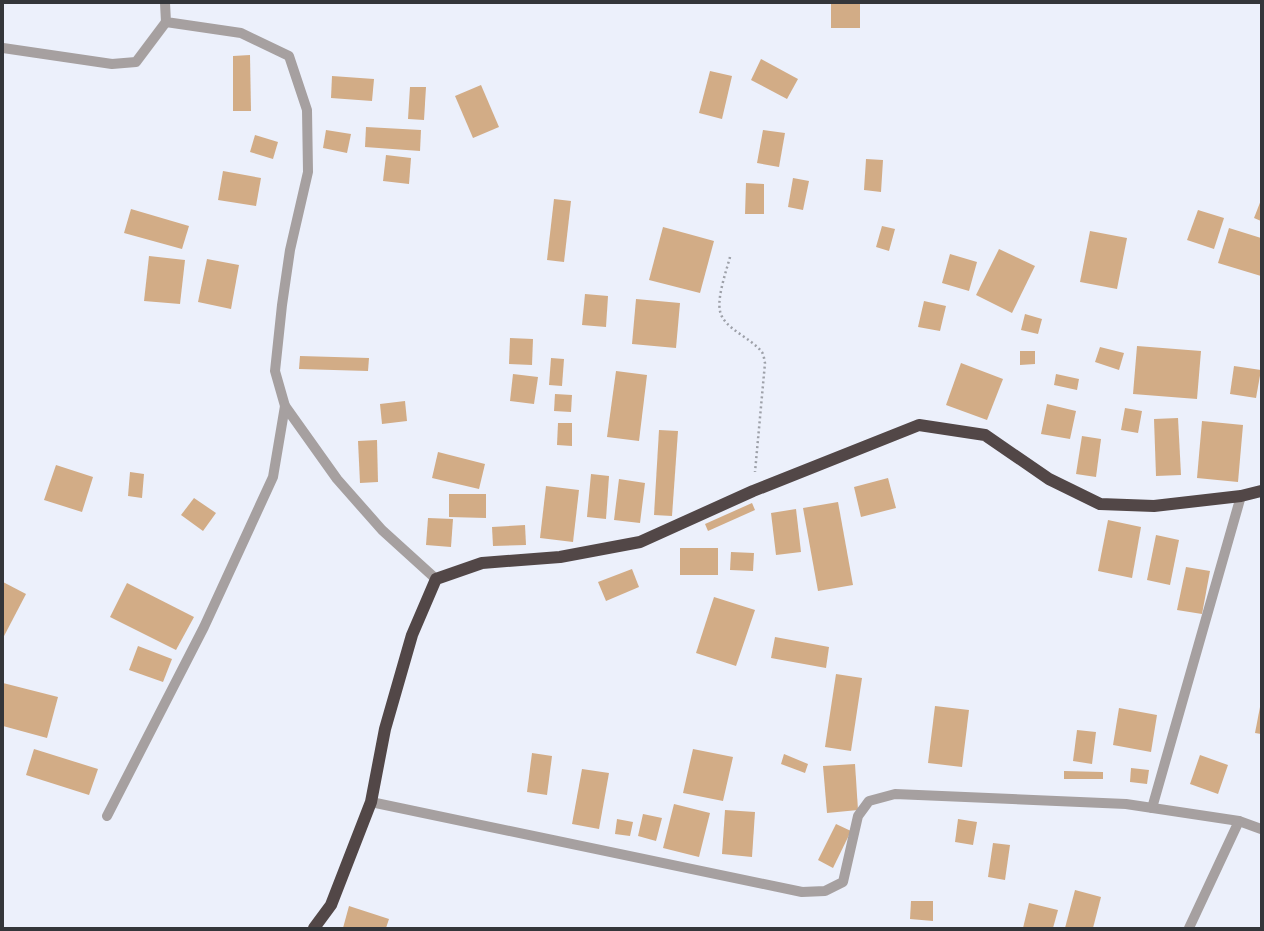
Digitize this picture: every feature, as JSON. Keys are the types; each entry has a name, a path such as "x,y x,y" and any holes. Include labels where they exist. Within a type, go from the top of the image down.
{"highway":[{"path":"314,928 332,905 371,802 385,730 412,635 436,579 482,563 560,557 640,542 753,491 919,425 985,435 1049,479 1100,504 1154,506 1241,496 1261,491"}],"street":[{"path":"3,48 112,64 136,62 166,22 165,3"},
{"path":"166,22 241,33 289,56 307,110 308,172 290,250 275,371 286,406 337,479 382,530 436,579"},
{"path":"107,816 204,627 273,478 286,406"},
{"path":"1152,808 1241,496"},
{"path":"371,802 802,892 825,891 843,882 858,816 869,801 896,794 1126,804 1239,821 1261,829"},
{"path":"1189,928 1239,821"}],"path":[{"path":"730,257 720,292 720,312 725,322 750,340 762,352 765,363 753,491"}],"building":[{"path":"831,3 860,3 860,28 831,28"},
{"path":"250,55 251,111 233,111 233,56"},
{"path":"761,59 798,79 787,99 751,80"},
{"path":"710,71 732,76 722,119 699,113"},
{"path":"332,76 374,79 372,101 331,98"},
{"path":"481,85 499,127 473,138 455,96"},
{"path":"410,87 426,87 424,120 408,119"},
{"path":"366,127 421,130 420,151 365,147"},
{"path":"326,130 351,134 347,153 323,148"},
{"path":"763,130 785,133 779,167 757,163"},
{"path":"255,135 278,142 273,159 250,152"},
{"path":"386,155 411,158 409,184 383,181"},
{"path":"866,159 883,160 881,192 864,190"},
{"path":"223,171 261,178 256,206 218,200"},
{"path":"793,178 809,181 803,210 788,207"},
{"path":"746,183 764,184 764,214 745,214"},
{"path":"554,199 571,201 564,262 547,260"},
{"path":"1261,200 1261,221 1254,218"},
{"path":"131,209 189,226 182,249 124,233"},
{"path":"1198,210 1224,218 1214,249 1187,240"},
{"path":"882,226 895,229 889,251 876,247"},
{"path":"663,227 714,241 700,293 649,280"},
{"path":"1229,228 1261,238 1261,276 1218,263"},
{"path":"1090,231 1127,238 1117,289 1080,282"},
{"path":"999,249 1035,266 1012,313 976,295"},
{"path":"950,254 977,262 969,291 942,283"},
{"path":"149,256 185,260 180,304 144,301"},
{"path":"207,259 239,265 231,309 198,302"},
{"path":"585,294 608,296 606,327 582,325"},
{"path":"636,299 680,303 676,348 632,344"},
{"path":"924,301 946,306 940,331 918,327"},
{"path":"1025,314 1042,319 1038,334 1021,330"},
{"path":"510,338 533,339 532,365 509,364"},
{"path":"1137,346 1201,351 1197,399 1133,394"},
{"path":"1100,347 1124,353 1119,370 1095,362"},
{"path":"1020,351 1035,351 1035,364 1020,365"},
{"path":"300,356 369,358 368,371 299,369"},
{"path":"551,358 564,359 562,386 549,385"},
{"path":"961,363 1003,379 987,420 946,405"},
{"path":"1234,366 1261,370 1256,398 1230,394"},
{"path":"616,371 647,375 639,441 607,437"},
{"path":"513,374 538,377 534,404 510,401"},
{"path":"1056,374 1079,379 1077,390 1054,385"},
{"path":"555,394 572,395 571,412 554,411"},
{"path":"405,401 407,421 382,424 380,404"},
{"path":"1047,404 1076,411 1070,439 1041,434"},
{"path":"1125,408 1142,411 1138,433 1121,430"},
{"path":"1178,418 1181,475 1156,476 1154,419"},
{"path":"1202,421 1243,425 1238,482 1197,478"},
{"path":"558,423 572,423 572,446 557,445"},
{"path":"659,430 678,431 672,516 654,515"},
{"path":"1082,436 1101,439 1096,477 1076,474"},
{"path":"377,440 378,482 360,483 358,441"},
{"path":"438,452 485,464 479,489 432,478"},
{"path":"56,465 93,477 82,512 44,500"},
{"path":"130,472 144,474 142,498 128,496"},
{"path":"591,474 609,476 606,519 587,517"},
{"path":"888,478 896,508 861,517 854,487"},
{"path":"619,479 645,483 640,523 614,520"},
{"path":"546,486 579,490 573,542 540,538"},
{"path":"449,494 486,494 486,518 449,517"},
{"path":"194,498 216,513 203,531 181,515"},
{"path":"838,502 853,585 818,591 803,508"},
{"path":"752,503 755,510 708,531 705,524"},
{"path":"796,509 801,552 776,555 771,513"},
{"path":"428,518 453,519 451,547 426,545"},
{"path":"1108,520 1141,527 1132,578 1098,571"},
{"path":"525,525 526,545 493,546 492,527"},
{"path":"1156,535 1179,540 1170,585 1147,580"},
{"path":"680,548 718,548 718,575 680,575"},
{"path":"731,552 754,553 753,571 730,570"},
{"path":"1186,567 1210,571 1202,614 1177,610"},
{"path":"632,569 639,587 606,601 598,582"},
{"path":"3,582 26,594 3,638"},
{"path":"127,583 194,617 176,650 110,617"},
{"path":"714,597 755,610 736,666 696,653"},
{"path":"775,637 829,647 826,668 771,658"},
{"path":"138,646 172,659 163,682 129,670"},
{"path":"836,674 862,678 851,751 825,747"},
{"path":"3,683 58,697 47,738 3,726"},
{"path":"935,706 969,710 962,767 928,763"},
{"path":"1261,707 1261,734 1255,733"},
{"path":"1119,708 1157,715 1151,752 1113,745"},
{"path":"1077,730 1096,732 1092,764 1073,761"},
{"path":"34,749 98,769 89,795 26,775"},
{"path":"693,749 733,757 723,801 683,793"},
{"path":"532,753 552,756 547,795 527,792"},
{"path":"784,754 808,764 805,773 781,764"},
{"path":"1200,755 1228,765 1218,794 1190,784"},
{"path":"855,764 858,810 827,813 823,766"},
{"path":"1131,768 1149,770 1147,784 1130,782"},
{"path":"582,769 609,773 599,829 572,824"},
{"path":"1064,771 1103,772 1103,779 1064,779"},
{"path":"674,804 710,813 699,857 663,848"},
{"path":"725,810 755,812 752,857 722,854"},
{"path":"643,814 662,818 656,841 638,836"},
{"path":"617,819 633,822 630,836 615,834"},
{"path":"958,819 977,822 973,845 955,842"},
{"path":"836,824 851,831 833,868 818,860"},
{"path":"993,843 1010,845 1005,880 988,877"},
{"path":"1075,890 1101,897 1093,928 1065,928"},
{"path":"911,901 933,901 933,921 910,919"},
{"path":"1029,903 1058,910 1053,928 1023,928"},
{"path":"349,906 389,919 386,928 343,928"}]}
